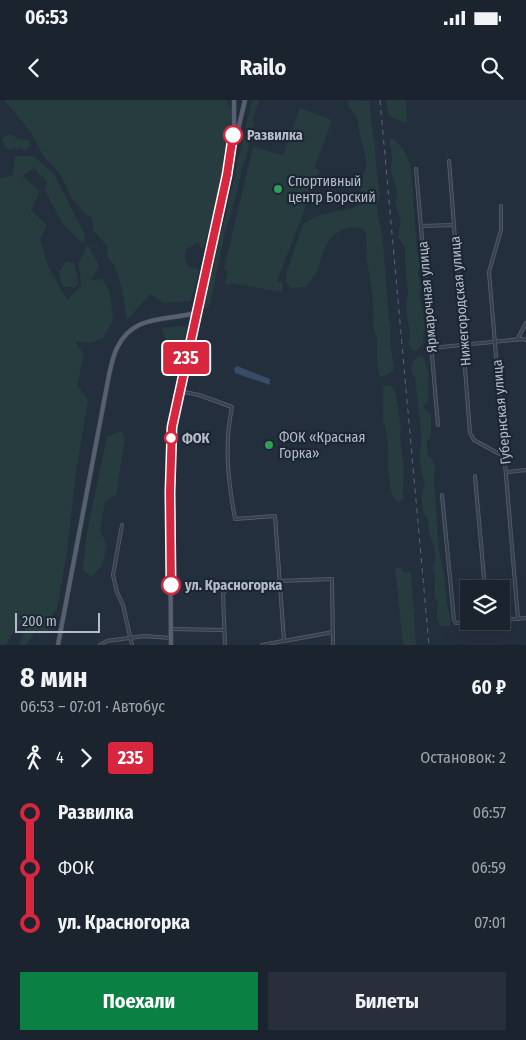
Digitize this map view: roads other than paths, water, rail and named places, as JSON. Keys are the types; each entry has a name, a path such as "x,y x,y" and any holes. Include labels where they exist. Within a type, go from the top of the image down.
{"main road":[{"path":"227,175 234,127 234,100"},
{"path":"171,645 170,452 172,427 245,100"},
{"path":"58,645 108,375 116,350 125,335 134,327 152,320 196,313"}],"street":[{"name":"Нижегородская улица","path":"449,161 470,433 474,440 505,457"},
{"name":"Ярмарочная улица","path":"416,169 438,425"},
{"name":"Губернская улица","path":"501,206 500,230 489,272 518,619"},
{"path":"422,226 454,225"},
{"path":"517,340 526,323"},
{"path":"431,348 526,340"},
{"path":"179,391 202,396 232,407 228,425 228,474 235,519 275,516 284,641"},
{"path":"507,472 526,470"},
{"path":"475,476 483,580"},
{"path":"442,495 454,620 456,623 460,623"},
{"path":"122,526 113,575 132,645"},
{"path":"225,645 223,594 226,590 280,581 332,578 333,645"},
{"path":"510,619 526,618"},
{"path":"171,630 224,630"},
{"path":"262,645 334,632"},
{"path":"100,645 106,641 150,635 171,638"}],"water":[{"path":"237,366 270,379 270,385 235,373 234,369"}],"railway":[{"path":"380,100 429,645"}],"place":[{"name":"Развилка","path":"233,135"},
{"name":"Спортивный центр Борский","path":"278,189"},
{"name":"ФОК","path":"171,438"},
{"name":"ФОК «Красная Горка»","path":"269,445"},
{"name":"ул. Красногорка","path":"171,585"}]}
